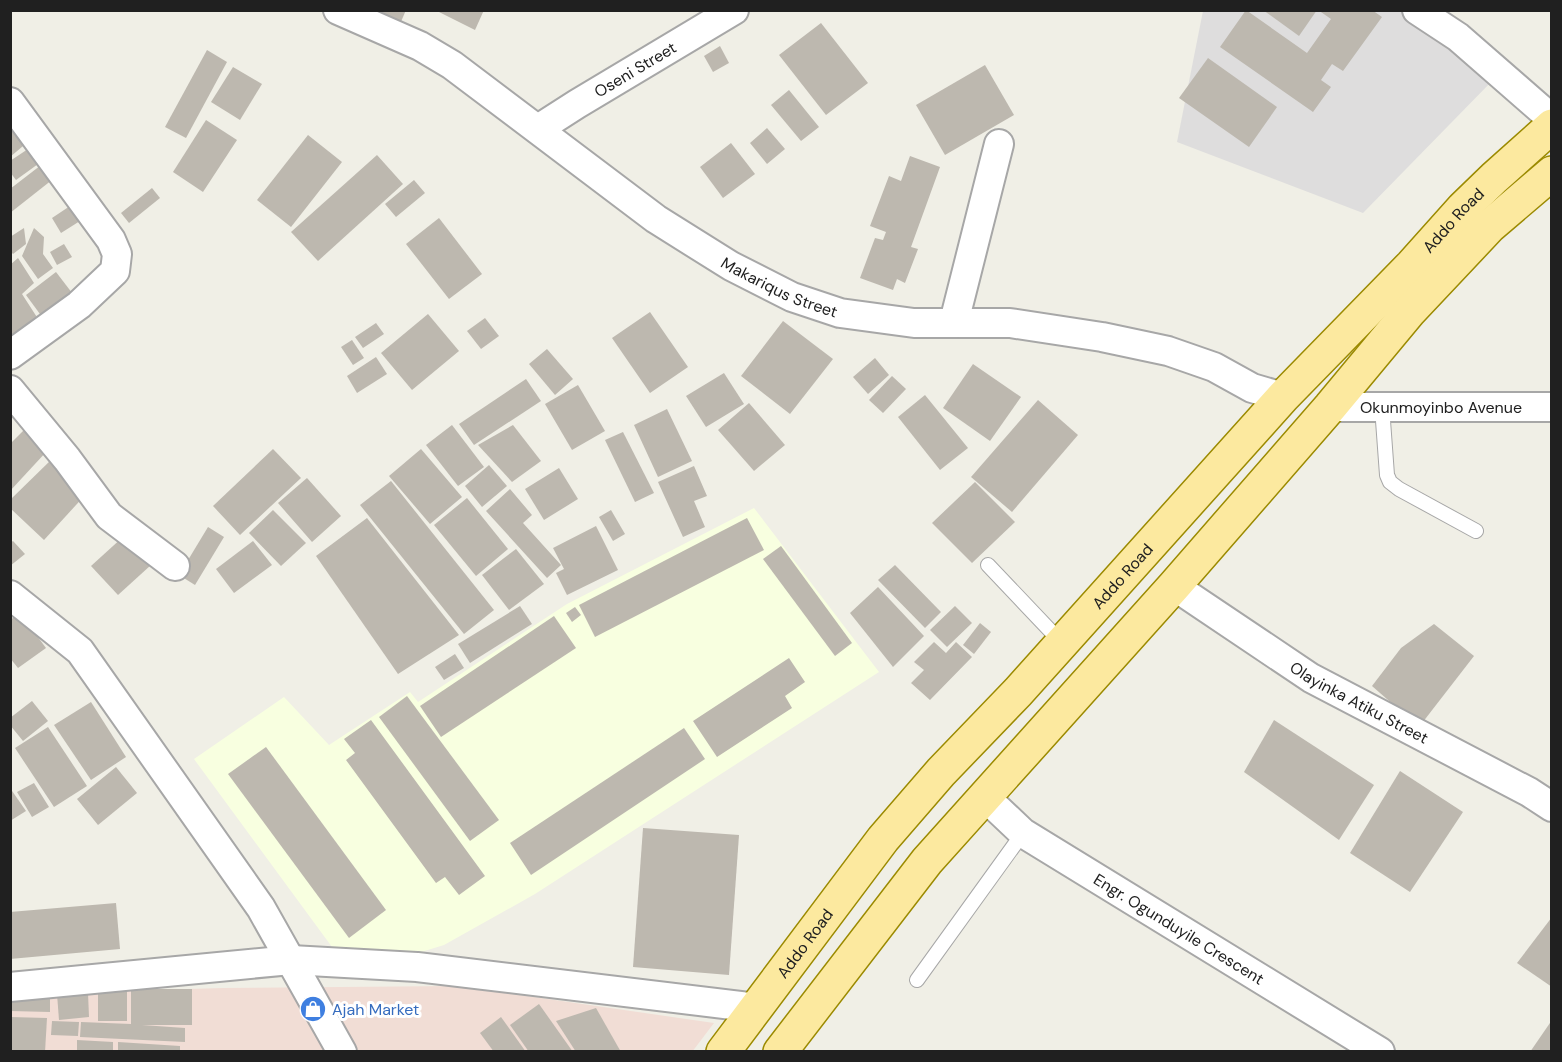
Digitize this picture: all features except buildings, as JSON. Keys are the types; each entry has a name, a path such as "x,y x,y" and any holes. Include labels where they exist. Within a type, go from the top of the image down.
{"main road":[{"name":"Addo Road","path":"723,1052 883,839 941,772 1062,643 1283,397 1412,265 1463,208 1551,126"},
{"name":"Addo Road","path":"780,1052 927,861 1174,586 1330,407 1409,312 1490,226 1551,172"}],"street":[{"name":"Makariqus Street","path":"339,10 420,46 452,64 656,219 730,266 782,292 840,313 914,323 1010,323 1102,337 1168,351 1214,367 1252,388 1283,397"},
{"name":"Oseni Street","path":"538,129 734,10"},
{"path":"1417,10 1458,37 1551,119"},
{"path":"10,102 111,240 117,259 115,271 92,294 10,355"},
{"path":"954,322 999,144"},
{"path":"10,390 67,459 109,516 175,566"},
{"name":"Okunmoyinbo Avenue","path":"1330,407 1551,407"},
{"name":"Olayinka Atiku Street","path":"1174,586 1311,678 1528,792 1551,807"},
{"path":"10,595 80,651 261,908 342,1052"},
{"name":"Engr. Ogunduyile Crescent","path":"986,798 1023,833 1380,1052"},
{"path":"10,987 291,960 417,967 757,1008"}],"lane":[{"path":"1382,407 1387,475 1390,482 1476,531"},
{"path":"988,565 1062,643"},
{"path":"917,980 1023,833"}],"shaded area":[{"path":"1203,11 1415,11 1494,79 1363,213 1177,142"},
{"path":"754,508 879,672 535,894 444,945 418,953 332,947 194,759 284,697 329,745 410,692 418,702 567,604"},
{"name":"Ajah Market","path":"457,986 714,1023 692,1052 11,1052 10,994 223,988"}],"place":[{"name":"Ajah Market","path":"313,1009"}]}
